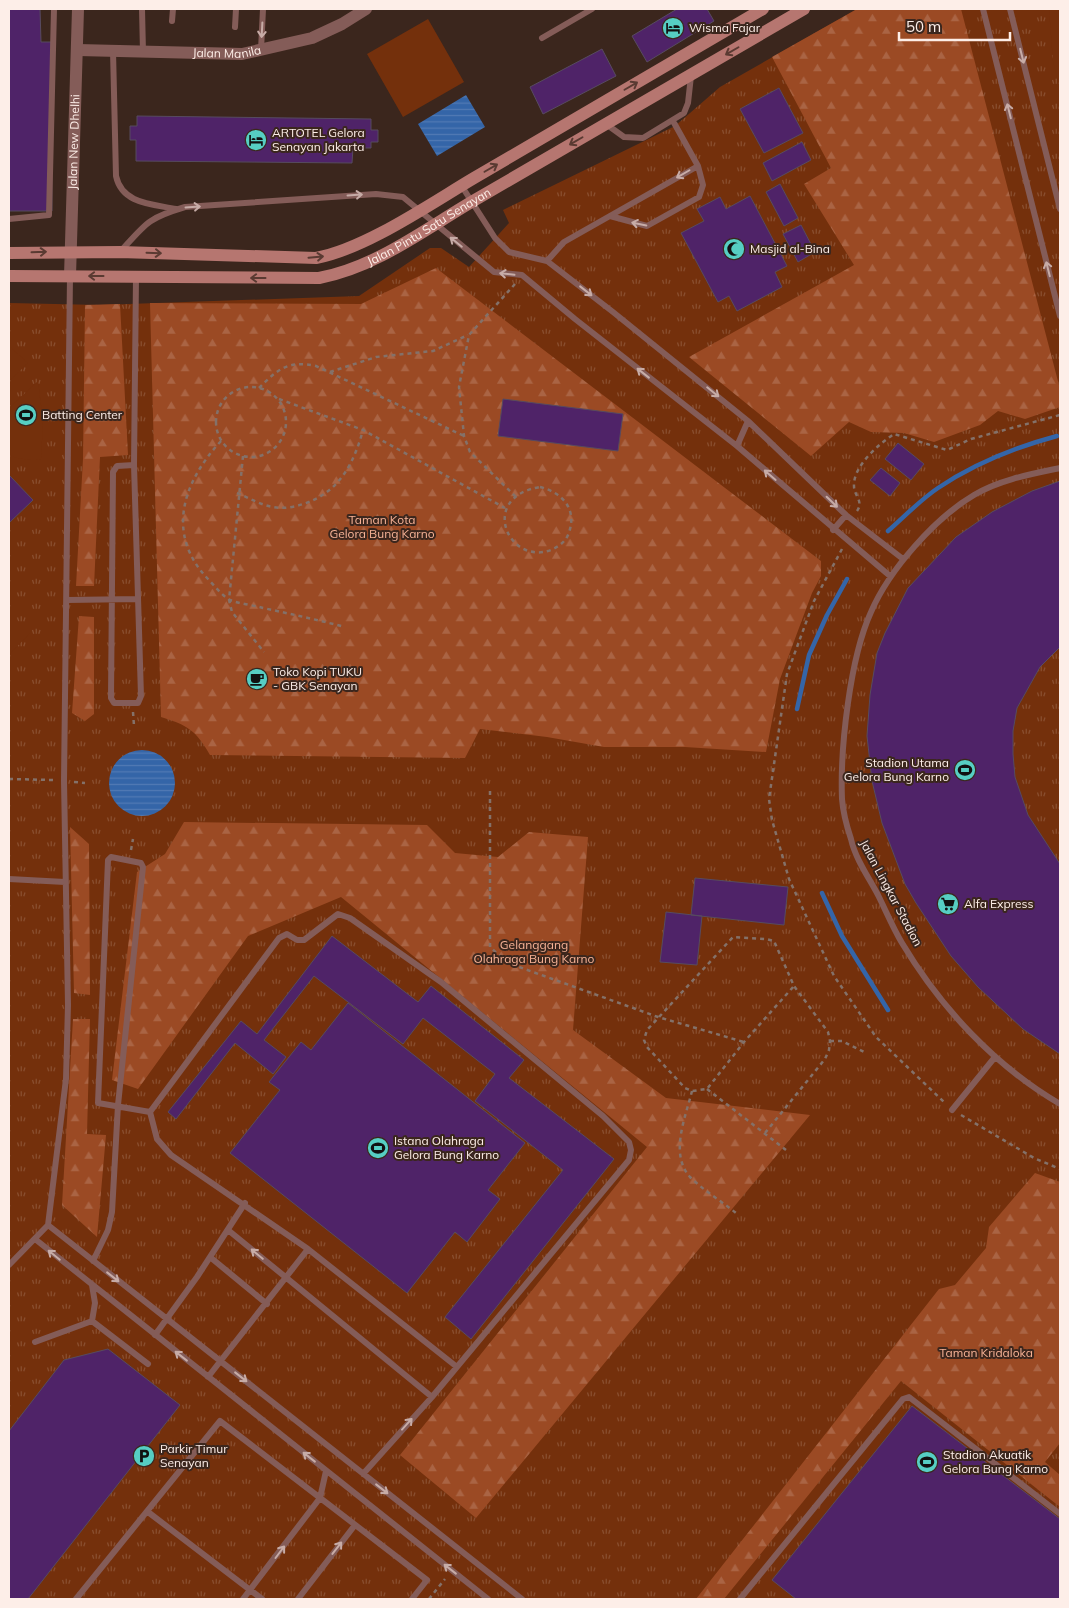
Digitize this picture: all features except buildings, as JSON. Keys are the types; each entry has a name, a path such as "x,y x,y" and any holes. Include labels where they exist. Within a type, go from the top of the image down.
{"main road":[{"name":"Jalan Pintu Satu Senayan","path":"9,253 120,252 316,258 334,255 419,210 763,9"},
{"name":"Jalan Pintu Satu Senayan","path":"9,276 320,278 341,274 359,267 434,225 804,9"}],"street":[{"name":"Jalan New Dhelhi","path":"70,276 78,9"},
{"name":"Jalan Manila","path":"78,50 242,54 312,38 342,24 366,9"}],"lane":[{"path":"9,218 49,215 54,9"},
{"path":"142,9 143,52"},
{"path":"172,9 172,22"},
{"path":"235,27 236,9"},
{"path":"261,51 263,9"},
{"path":"542,38 592,9"},
{"path":"983,9 1060,316"},
{"path":"1010,9 1060,208"},
{"path":"114,50 116,176 118,187 124,193 140,201 177,209"},
{"path":"606,124 624,137 643,138 673,121 684,113 688,104 692,74"},
{"path":"610,216 647,226 699,198 703,185 698,166 673,121"},
{"path":"547,261 564,242 698,166"},
{"path":"461,185 495,238 509,252 547,261 748,421 846,515 903,559"},
{"path":"120,252 148,222 159,215 185,207 376,194 403,197 434,225 494,272 522,275 737,446 833,530 890,576"},
{"path":"10,1261 48,1225 66,1079 68,1005 64,781 70,276"},
{"path":"134,465 117,466 113,472 111,698 114,703 138,702 141,696 134,465 136,277"},
{"path":"737,446 748,421"},
{"name":"Jalan Lingkar Stadion","path":"1060,468 1006,480 973,495 937,524 903,559 890,576 871,612 860,644 845,725 842,800 851,842 902,942 924,976 966,1028 995,1057 1034,1089 1060,1104"},
{"path":"833,530 846,515"},
{"path":"67,600 138,599"},
{"path":"93,1261 108,1230 112,1212 118,1105 143,868 140,863 111,857 108,860 98,1103 118,1105 150,1112"},
{"path":"9,879 65,882"},
{"path":"150,1112 279,938 287,934 297,940 304,940 338,914 350,918 441,982 541,1063 623,1134 631,1150 629,1160 432,1397 363,1474"},
{"path":"952,1110 995,1057"},
{"path":"150,1112 157,1139 171,1155 244,1203 308,1249 457,1367"},
{"path":"155,1335 210,1257 244,1203"},
{"path":"48,1225 522,1599"},
{"path":"228,1230 432,1397"},
{"path":"35,1239 488,1599"},
{"path":"208,1377 267,1304 308,1249"},
{"path":"210,1257 267,1304"},
{"path":"92,1285 96,1303 92,1321"},
{"path":"35,1342 92,1321"},
{"path":"92,1321 148,1364"},
{"path":"740,1599 903,1399 908,1397 1060,1514"},
{"path":"76,1599 220,1421 427,1580 412,1599"},
{"path":"243,1599 320,1498 326,1471"},
{"path":"148,1512 262,1599"},
{"path":"298,1599 355,1525"}],"path":[{"path":"328,372 376,357 433,351 469,335 522,275"},
{"path":"469,335 459,387 464,436 470,452 515,496"},
{"path":"259,388 276,371 302,363 328,372 464,436"},
{"path":"279,399 287,423 284,436 275,448 264,455 243,456 229,449 221,440 216,429 220,408 228,396 239,389 259,388 279,399 363,430 505,508"},
{"path":"853,521 860,507 859,498 854,488 854,480 858,470 876,446 894,434 947,450 971,439 1060,415"},
{"path":"237,493 273,507 290,508 314,501 334,487 346,472 356,454 363,430"},
{"path":"221,440 195,474 184,514 183,538 192,559 229,600 345,626"},
{"path":"243,456 237,493 229,600 232,612 264,652"},
{"path":"540,487 554,490 564,499 571,511 571,525 566,538 556,548 544,553 530,552 517,546 509,535 505,522 505,508 515,496 527,489 540,487"},
{"path":"846,541 814,601 788,674 769,799 772,820 789,879 834,976 876,1037 952,1110 1034,1158 1060,1169"},
{"path":"9,779 85,783"},
{"path":"490,791 490,947 508,963 658,1017 744,1042"},
{"path":"765,1133 825,1059 830,1050 828,1032 794,986 774,942 766,938 733,937 658,1017 647,1030 644,1040 685,1088 692,1091 707,1089 744,1042 794,986"},
{"path":"830,1041 842,1041 864,1052"},
{"path":"707,1089 786,1150"},
{"path":"692,1091 680,1142 680,1157 689,1176 736,1213"},
{"path":"429,1599 452,1570"}],"green space":[{"name":"Gelanggang Olahraga Bung Karno","path":"857,9 1060,9 1060,1599 9,1599 9,303 100,305 359,296 430,248 441,248 469,267 509,223 503,210 675,126 720,87"},
{"path":"857,9 961,9 1060,389 1060,407 1025,419 998,411 980,425 934,442 904,433 871,432 849,422 811,456 689,357 854,265 804,184 831,168 772,57"},
{"path":"1049,9 1060,9 1060,89 1053,61"},
{"path":"428,19 464,82 403,117 367,54"},
{"name":"Taman Kota Gelora Bung Karno","path":"436,268 821,561 821,576 812,593 780,679 766,752 685,747 604,747 547,737 480,729 465,758 210,755 200,740 190,730 161,717 150,303 361,304"},
{"path":"120,304 128,455 100,457 94,586 76,586 83,459 85,305"},
{"path":"9,346 28,363 9,381"},
{"name":"Batting Center","path":"38,381 43,422 41,459 17,458 9,455 9,408"},
{"path":"9,612 30,633 9,655"},
{"path":"79,616 94,617 94,714 85,721 72,713"},
{"path":"184,822 427,825 455,853 498,857 529,832 588,837 573,1030 666,1098 810,1115 476,1518 400,1455 647,1147 341,897 248,936 138,1089 112,1080 137,872 165,854"},
{"path":"70,827 89,844 90,995 74,993"},
{"path":"73,1019 90,1019 87,1134 106,1135 97,1237 62,1205"},
{"name":"Taman Kridaloka","path":"1035,1173 1060,1182 1060,1443 1045,1462 1060,1475 1060,1507 901,1381 724,1599 696,1599 939,1289 955,1285 986,1248 989,1227"}],"water":[{"path":"466,95 485,127 437,156 418,124"},
{"path":"136,750 148,750 166,759 173,770 175,783 173,796 166,807 155,814 136,816 123,811 114,802 109,789 109,777 114,764 123,755"}],"waterway":[{"path":"888,531 918,503 966,471 1026,445 1057,436"},
{"path":"797,709 809,655 827,615 847,579"},
{"path":"822,893 842,936 888,1010"}],"place":[{"name":"Wisma Fajar","path":"673,28"},
{"name":"ARTOTEL Gelora Senayan Jakarta","path":"256,140"},
{"name":"Masjid al-Bina","path":"734,249"},
{"name":"Batting Center","path":"26,415"},
{"name":"Toko Kopi TUKU - GBK Senayan","path":"257,679"},
{"name":"Stadion Utama Gelora Bung Karno","path":"965,770"},
{"name":"Alfa Express","path":"948,904"},
{"name":"Istana Olahraga Gelora Bung Karno","path":"378,1148"},
{"name":"Parkir Timur Senayan","path":"144,1456"},
{"name":"Stadion Akuatik Gelora Bung Karno","path":"927,1462"}]}
